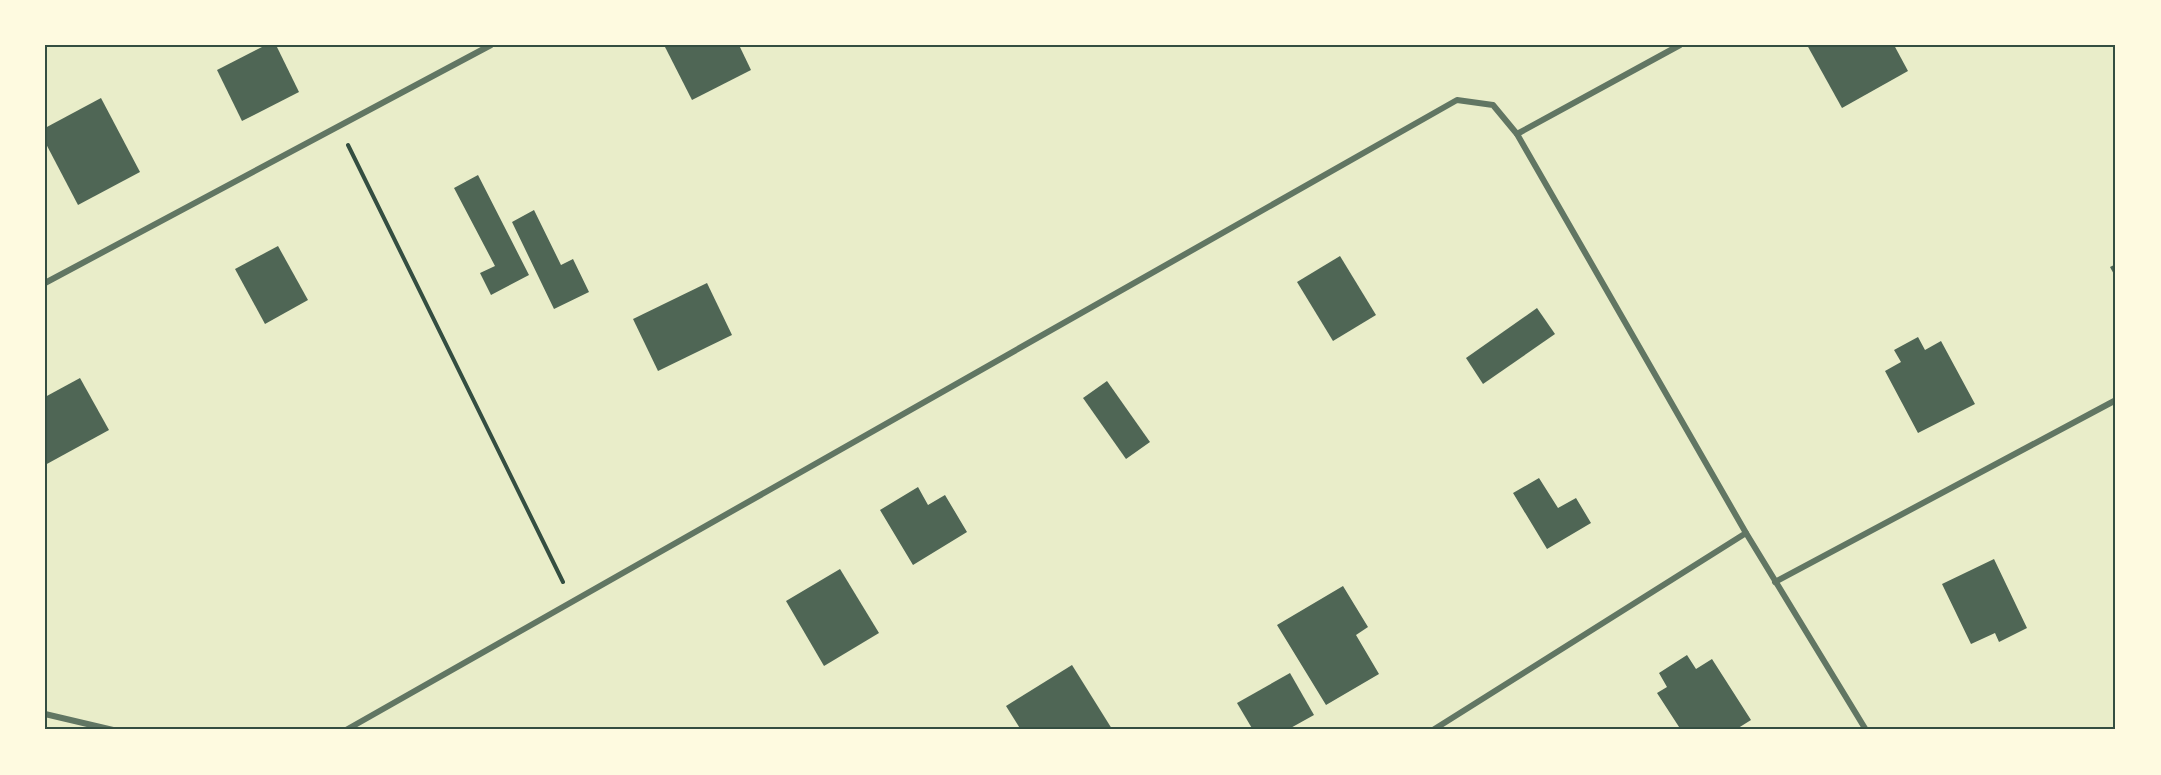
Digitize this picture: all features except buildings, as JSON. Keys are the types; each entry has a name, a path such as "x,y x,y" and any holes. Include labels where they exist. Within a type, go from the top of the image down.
{"street":[{"path":"45,283 491,45"},
{"path":"1517,134 1680,45"},
{"path":"347,730 1457,100 1493,105 1517,134 1746,533 1866,730"},
{"path":"1775,582 2116,400"},
{"path":"1433,730 1746,533"},
{"path":"45,714 113,730"}],"path":[{"path":"338,125 573,601"}]}
